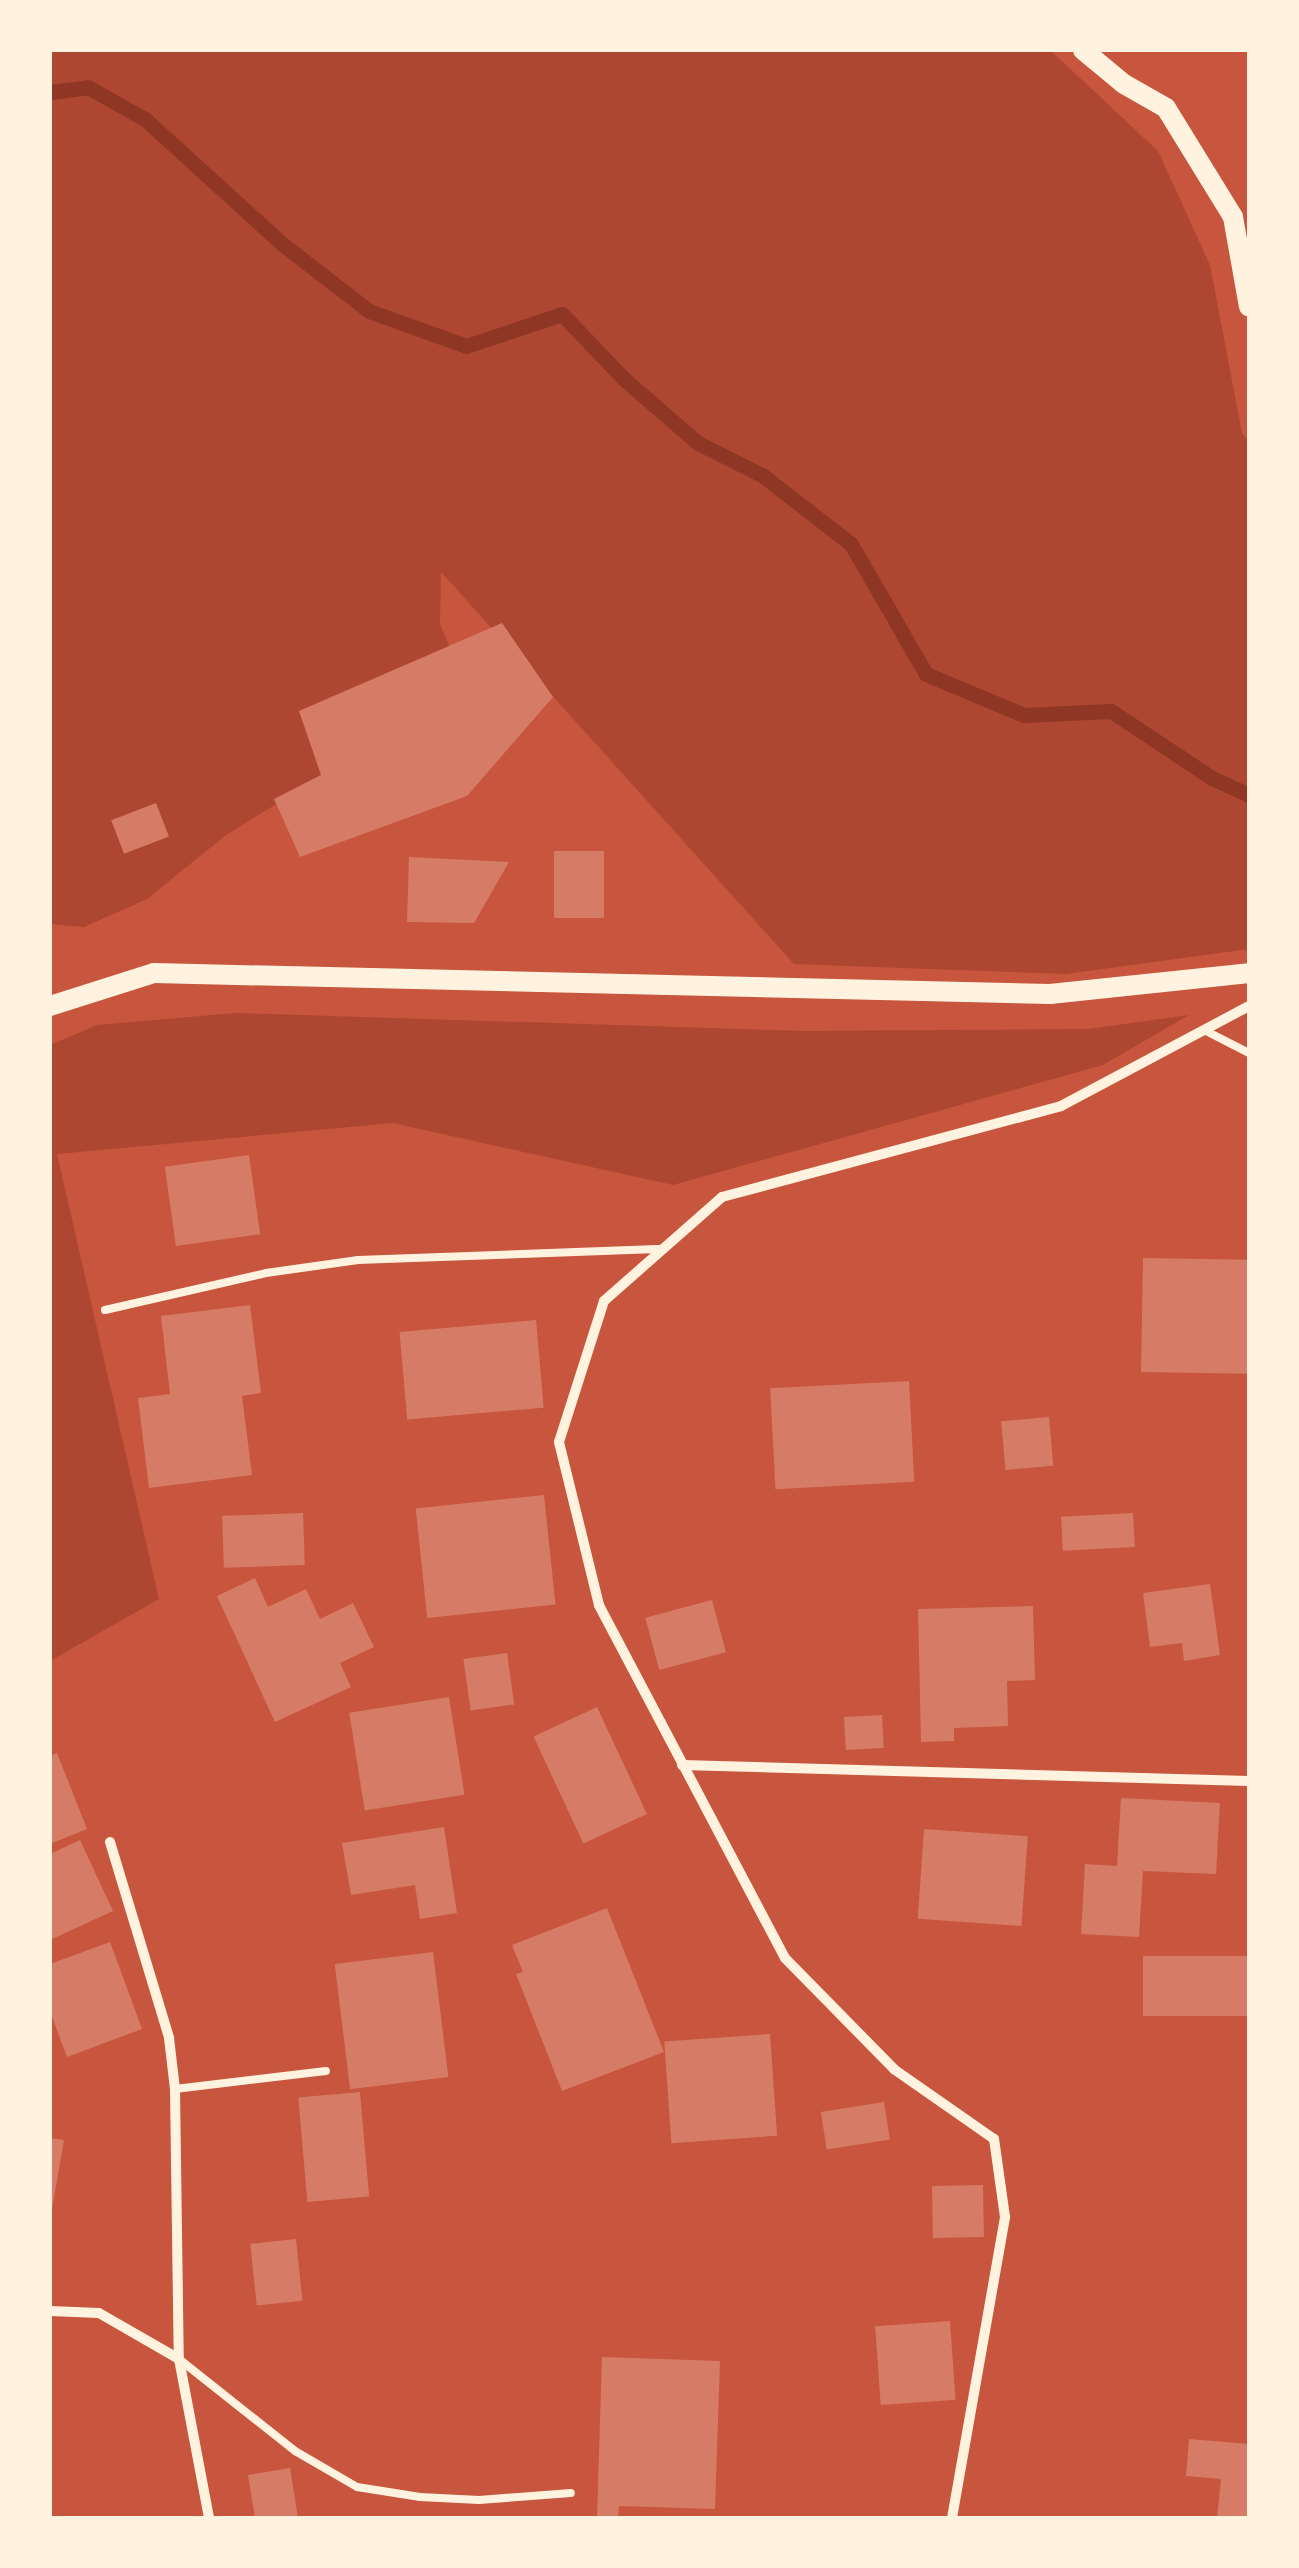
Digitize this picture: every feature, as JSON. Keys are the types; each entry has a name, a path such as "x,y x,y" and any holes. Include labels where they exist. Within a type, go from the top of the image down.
{"main road":[{"path":"1083,50 1124,84 1166,108 1233,217 1249,307"},
{"path":"50,1006 154,972 1050,994 1249,974"}],"street":[{"path":"952,2518 1005,2217 994,2139 895,2070 785,1958 599,1605 559,1442 604,1302 722,1197 1061,1106 1249,1006"},
{"path":"682,1766 1249,1781"},
{"path":"110,1842 169,2038 176,2089 179,2360 209,2518"},
{"path":"50,2311 99,2313 179,2360"}],"lane":[{"path":"1206,1030 1249,1053"},
{"path":"105,1310 266,1272 358,1260 664,1248"},
{"path":"176,2089 326,2072"},
{"path":"179,2360 295,2451 357,2486 420,2497 479,2500 571,2492"}],"shaded area":[{"path":"50,50 1050,50 1158,151 1210,265 1242,433 1249,441 1249,949 1066,974 794,964 441,572 440,624 467,687 226,835 147,899 84,927 50,924"},
{"path":"235,1013 805,1031 1088,1029 1189,1015 1103,1065 673,1185 393,1123 57,1154 159,1599 50,1661 50,1045 97,1025"}],"building":[{"path":"502,623 553,697 467,796 300,857 274,799 321,775 299,711"},
{"path":"156,803 169,837 124,854 111,820"},
{"path":"554,851 604,851 604,918 554,918"},
{"path":"409,857 509,862 474,923 407,922"},
{"path":"249,1155 260,1234 176,1246 165,1167"},
{"path":"1143,1258 1249,1260 1247,1374 1141,1372"},
{"path":"250,1305 261,1393 242,1396 252,1475 149,1488 138,1398 170,1394 161,1316"},
{"path":"536,1320 544,1408 407,1420 400,1332"},
{"path":"909,1381 914,1482 775,1489 770,1388"},
{"path":"1049,1417 1053,1466 1005,1470 1001,1421"},
{"path":"544,1495 555,1604 427,1618 416,1508"},
{"path":"303,1513 305,1565 224,1568 222,1516"},
{"path":"1133,1513 1135,1547 1063,1551 1061,1517"},
{"path":"255,1578 268,1607 306,1589 320,1619 353,1603 374,1647 340,1663 351,1687 275,1722 217,1596"},
{"path":"1210,1584 1220,1655 1184,1661 1182,1643 1150,1647 1143,1593"},
{"path":"712,1600 726,1652 659,1670 645,1618"},
{"path":"1033,1606 1035,1680 1007,1681 1008,1726 954,1728 954,1741 921,1742 918,1609"},
{"path":"507,1653 514,1704 471,1711 463,1659"},
{"path":"449,1697 464,1795 365,1811 349,1713"},
{"path":"597,1707 647,1814 583,1844 534,1737"},
{"path":"882,1715 884,1748 846,1750 844,1717"},
{"path":"57,1753 87,1829 50,1844 50,1756"},
{"path":"1121,1798 1220,1803 1216,1874 1143,1871 1139,1937 1081,1934 1085,1864 1117,1866"},
{"path":"444,1827 457,1913 420,1919 415,1885 351,1895 342,1843"},
{"path":"924,1829 1028,1836 1021,1926 918,1919"},
{"path":"80,1840 113,1911 50,1940 50,1854"},
{"path":"607,1908 664,2052 562,2091 516,1974 523,1972 512,1945"},
{"path":"110,1942 142,2029 67,2057 50,2011 50,1964"},
{"path":"433,1952 448,2077 350,2089 335,1964"},
{"path":"1143,1956 1249,1956 1249,2016 1143,2016"},
{"path":"770,2034 777,2136 671,2143 664,2041"},
{"path":"360,2092 369,2197 307,2202 298,2097"},
{"path":"884,2102 890,2140 827,2150 821,2112"},
{"path":"50,2138 64,2140 52,2209 50,2208"},
{"path":"983,2185 984,2237 933,2238 932,2186"},
{"path":"296,2239 302,2301 257,2305 250,2244"},
{"path":"950,2321 956,2400 881,2405 875,2326"},
{"path":"602,2357 720,2361 715,2509 619,2506 618,2518 597,2518"},
{"path":"1189,2439 1249,2444 1249,2518 1217,2518 1221,2479 1186,2476"},
{"path":"290,2468 298,2518 255,2518 248,2475"}],"waterway":[{"path":"50,92 88,87 146,120 281,243 369,311 466,346 562,314 624,379 698,443 762,475 851,544 926,674 1024,715 1111,711 1212,778 1249,795"}]}
